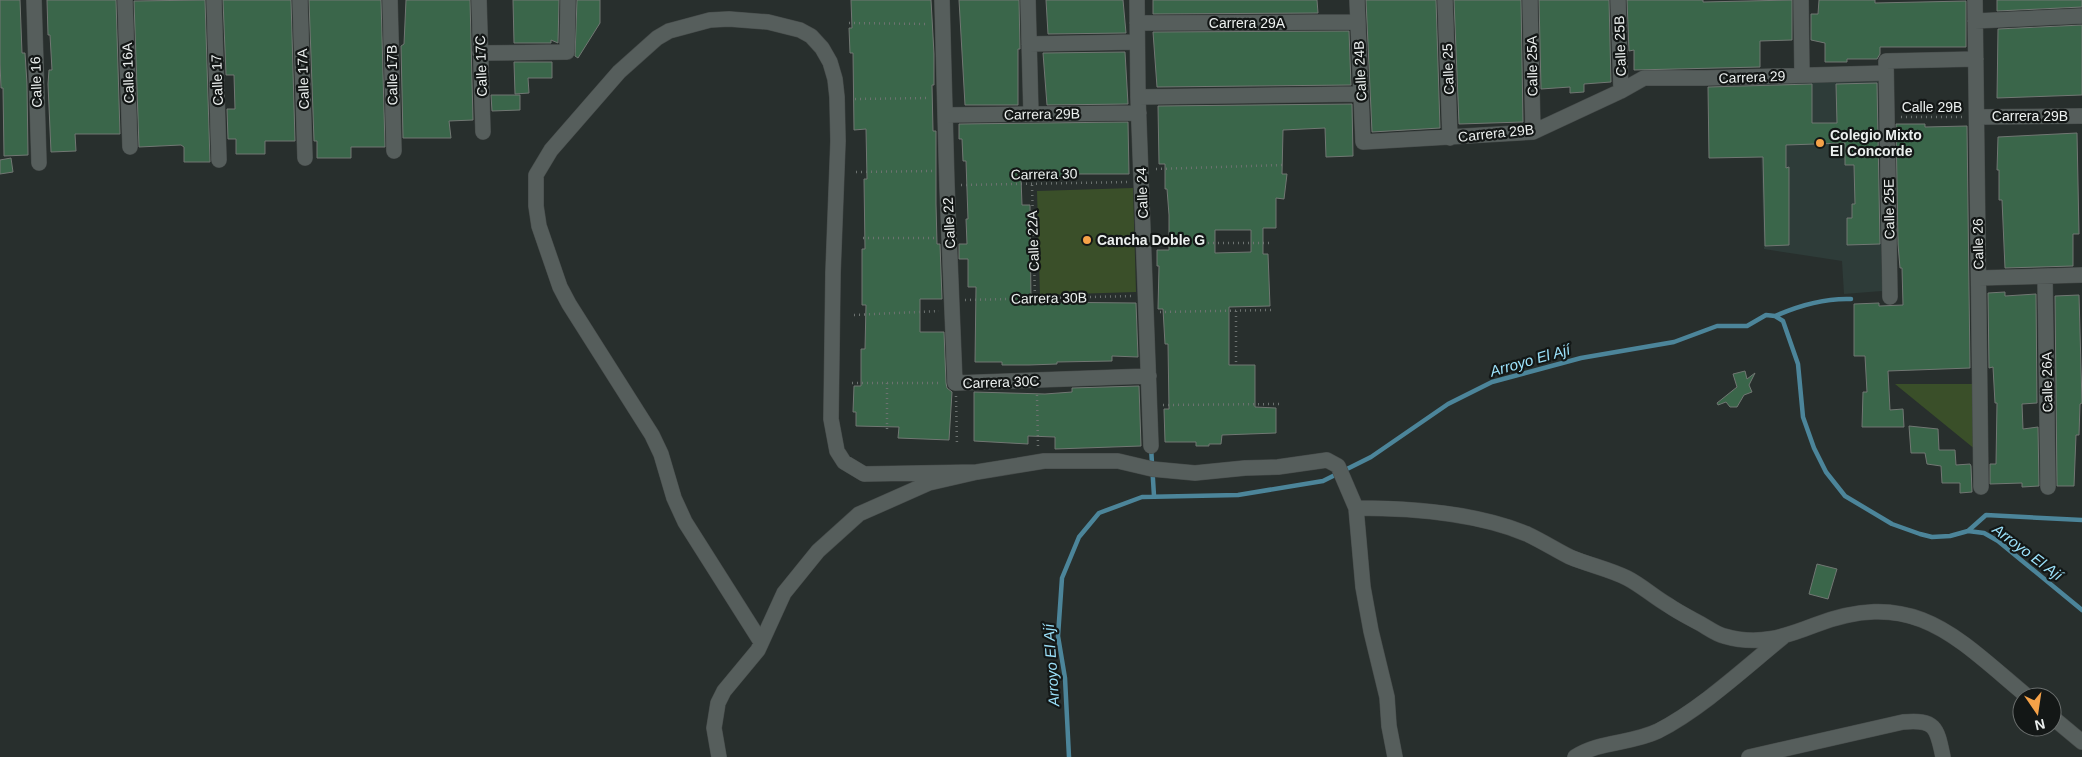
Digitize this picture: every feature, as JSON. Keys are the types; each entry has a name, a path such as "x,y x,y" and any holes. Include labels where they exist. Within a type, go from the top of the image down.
{"street":[{"name":"Calle 16","path":"34,0 39,163"},
{"name":"Calle 16A","path":"125,0 130,147"},
{"name":"Calle 17","path":"214,0 220,160"},
{"name":"Calle 17A","path":"300,0 305,158"},
{"name":"Calle 17B","path":"390,0 394,150"},
{"name":"Calle 17C","path":"479,0 483,132"},
{"path":"480,53 567,52 568,0"},
{"name":"Calle 22","path":"942,0 949,238 956,383"},
{"path":"1028,0 1031,114"},
{"name":"Calle 24","path":"1137,0 1138,97 1151,405 1151,446"},
{"name":"Calle 24B","path":"1357,0 1363,142"},
{"name":"Calle 25","path":"1446,0 1450,138"},
{"name":"Calle 25A","path":"1530,0 1533,132"},
{"name":"Calle 25B","path":"1618,0 1621,91"},
{"path":"1801,0 1802,75"},
{"name":"Calle 26","path":"1975,0 1981,487"},
{"path":"1975,21 2082,16"},
{"path":"761,642 685,522 674,498 657,445 569,304 558,281 539,226 535,191 536,175 551,150 619,72 657,38 669,31 684,26 710,20 729,19 768,22 800,30 811,36 822,48 830,62 835,79 837,97 838,141 833,273 831,419 836,451 844,462 864,474 977,472"},
{"name":"Carrera 29A","path":"1137,24 1357,22"},
{"path":"1029,44 1138,42"},
{"name":"Carrera 29","path":"1621,91 1644,78 1802,75 1976,59"},
{"name":"Calle 25E","path":"1886,67 1890,297"},
{"name":"Carrera 29B","path":"1363,142 1533,132 1621,91"},
{"path":"1138,97 1361,94"},
{"name":"Carrera 29B","path":"945,115 1139,113"},
{"name":"Carrera 29B","path":"1977,116 2082,116"},
{"path":"1979,278 2082,275"},
{"name":"Calle 26A","path":"2045,276 2048,487"},
{"name":"Carrera 30C","path":"956,383 1149,376"},
{"path":"719,757 714,728 718,703 724,691 758,650 784,593 818,551 859,514 929,483 977,472 1044,461 1118,462 1177,473 1278,467 1327,460 1338,466 1350,490 1356,508 1363,588 1387,697 1389,726 1395,757"},
{"path":"1356,508 1386,508 1459,516 1499,525 1527,534 1572,558 1628,578 1668,606 1722,636 1746,642 1783,637 1838,618 1864,613 1897,612 1915,616 1942,629 1974,652 2016,687"},
{"path":"1575,757 1594,748 1642,738 1676,721 1783,637"},
{"path":"1749,757 1919,720 1930,725 1938,733 1943,757"},
{"path":"2062,725 2082,742"}],"path":[{"path":"849,24 943,24"},
{"path":"854,99 944,98"},
{"name":"Calle 29B","path":"1886,117 1977,116"},
{"name":"Carrera 30","path":"856,172 1032,184 1282,165"},
{"name":"Calle 22A","path":"1032,184 1035,298"},
{"path":"863,238 949,238"},
{"path":"1144,243 1269,243"},
{"name":"Carrera 30B","path":"854,315 1035,298 1146,296"},
{"path":"1236,310 1236,362"},
{"path":"1147,312 1271,310"},
{"path":"1037,381 1038,451"},
{"name":"Carrera 30C","path":"852,383 956,383"},
{"path":"887,383 887,433"},
{"path":"956,383 956,446"},
{"path":"1151,405 1279,404"}],"shaded area":[{"name":"Colegio Mixto El Concorde","path":"1878,79 1882,291 1844,294 1842,261 1764,249 1759,82"}],"green space":[{"path":"1133,188 1136,292 1040,295 1037,191"},
{"path":"1895,384 1973,384 1976,450"}],"building":[{"path":"0,0 20,0 22,53 25,53 27,84 28,155 4,156 3,88 1,88 0,63"},
{"path":"47,0 116,0 120,134 75,134 76,151 51,152 48,84 49,70 52,70"},
{"path":"205,0 210,162 184,162 184,147 181,145 139,147 134,1"},
{"path":"223,0 291,0 295,141 265,141 265,154 236,154 236,139 228,139 227,109 235,109 234,75 226,75"},
{"path":"309,0 381,0 385,147 351,147 351,158 317,158 317,141 314,141"},
{"path":"406,0 470,0 473,120 449,121 451,138 403,138 401,46 404,44"},
{"path":"513,0 559,0 558,43 551,40 551,43 514,43"},
{"path":"577,0 600,0 600,23 578,58 575,56"},
{"path":"851,0 931,0 934,54 934,85 932,85 933,131 936,131 937,244 940,244 942,299 920,299 920,332 944,332 946,383 947,388 952,392 949,440 898,438 899,427 856,426 856,412 853,412 854,386 861,386 861,349 865,349 866,305 862,305 862,249 865,249 864,179 867,179 866,129 854,130 853,53 850,53 849,28 852,28"},
{"path":"959,0 1019,0 1018,105 965,105"},
{"path":"1046,0 1123,0 1126,33 1048,34"},
{"path":"1153,0 1317,0 1318,13 1153,14"},
{"path":"1366,0 1436,0 1440,128 1372,132"},
{"path":"1454,0 1521,0 1523,122 1459,124"},
{"path":"1539,0 1609,0 1611,82 1584,84 1584,92 1570,93 1570,87 1541,89"},
{"path":"1627,0 1703,0 1703,2 1792,0 1792,40 1760,41 1760,67 1634,70 1634,50 1629,51"},
{"path":"1819,0 1875,0 1875,3 1966,1 1966,47 1880,47 1880,54 1877,59 1847,59 1847,62 1825,62 1825,43 1811,40 1811,14 1818,14"},
{"path":"1997,0 2082,0 2082,7 1997,11"},
{"path":"2082,25 2082,95 1997,98 1998,29"},
{"path":"1349,31 1351,85 1157,87 1153,32"},
{"path":"1125,52 1128,104 1047,105 1043,53"},
{"path":"514,62 552,62 552,78 528,78 529,93 515,94"},
{"path":"1877,83 1880,244 1847,245 1847,218 1852,218 1852,204 1855,204 1854,165 1845,165 1845,143 1786,145 1786,168 1789,167 1789,245 1765,246 1763,157 1709,158 1708,87 1812,84 1812,123 1837,123 1836,84"},
{"path":"491,95 520,95 520,110 492,111"},
{"path":"1352,104 1353,156 1326,157 1325,128 1283,130 1282,174 1287,174 1284,199 1276,198 1276,228 1263,228 1263,254 1268,254 1270,306 1229,307 1229,365 1255,365 1255,407 1276,408 1276,433 1222,435 1221,444 1209,444 1209,446 1196,446 1196,442 1165,442 1164,409 1169,409 1168,344 1165,344 1163,309 1158,309 1159,266 1157,266 1157,250 1169,250 1169,215 1167,189 1165,189 1165,164 1159,164 1158,106","holes":["1215,230 1251,230 1251,252 1215,253"]},
{"path":"1128,122 1129,174 1073,174 1073,176 1047,178 1021,178 1022,205 1030,205 1031,302 1136,303 1138,357 1112,356 1112,361 1057,362 1057,364 1029,365 975,362 976,287 968,287 968,259 959,259 959,244 967,244 966,219 968,219 966,161 963,161 962,139 959,139 959,124"},
{"path":"1896,124 1925,124 1925,127 1967,126 1970,368 1888,371 1890,410 1903,409 1904,427 1862,427 1863,392 1867,392 1865,356 1854,356 1854,304 1879,303 1879,306 1903,305 1902,268 1900,268 1898,244"},
{"path":"2077,133 2079,234 2073,234 2073,266 2005,268 2002,200 1999,200 1999,170 1997,170 1998,137"},
{"path":"11,158 13,172 0,174 0,160"},
{"path":"2005,292 2005,296 2036,294 2037,403 2022,404 2023,429 2038,427 2039,486 2022,487 2022,483 1990,484 1990,464 1996,464 1997,403 1995,403 1993,367 1989,368 1988,293"},
{"path":"2079,295 2082,403 2080,404 2079,435 2076,435 2074,486 2057,486 2055,296"},
{"path":"1745,371 1747,379 1755,373 1749,385 1752,392 1744,395 1737,407 1730,407 1726,402 1718,405 1717,403 1737,387 1733,374"},
{"path":"1139,386 1141,446 1055,449 1055,437 1028,436 1028,444 974,441 974,392 1045,394 1072,392 1072,388"},
{"path":"1909,426 1938,429 1939,450 1955,450 1956,465 1970,464 1972,492 1960,493 1960,483 1942,483 1941,466 1927,464 1925,453 1911,453"},
{"path":"1817,564 1837,569 1828,599 1809,594"}],"waterway":[{"path":"1775,316 1812,303 1851,299"},
{"name":"Arroyo El Ají","path":"1069,757 1065,678 1058,636 1062,578 1079,537 1099,513 1142,497 1238,495 1323,481 1371,457 1448,404 1492,382 1581,358 1674,342 1717,326 1747,326 1766,315 1775,316 1783,321 1798,364 1803,417 1814,448 1826,472 1845,496 1892,524 1920,534 1932,537 1950,536 1968,531 1984,533 1998,541 2082,610"},
{"path":"1151,447 1154,496"},
{"path":"1968,531 1986,515 2082,520"}],"place":[{"name":"Colegio Mixto El Concorde","path":"1820,143"},
{"name":"Cancha Doble G","path":"1087,240"}]}
